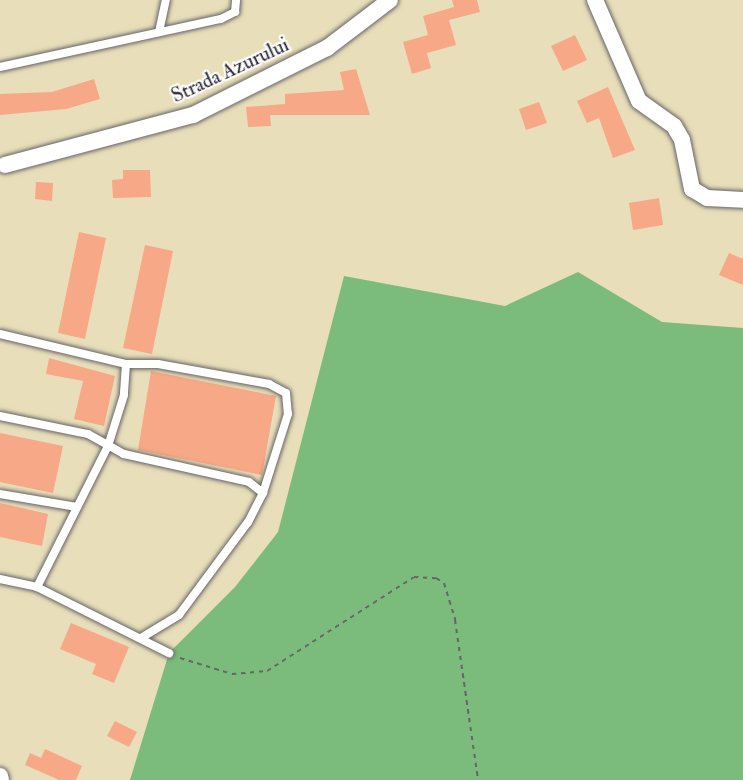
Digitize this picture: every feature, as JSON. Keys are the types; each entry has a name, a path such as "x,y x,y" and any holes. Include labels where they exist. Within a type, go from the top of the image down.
{"street":[{"name":"Strada Azurului","path":"5,165 193,115 327,48 390,0"},
{"path":"595,0 639,101 674,126 682,140 692,189 707,198 743,200"},
{"path":"0,776 1,780"}],"lane":[{"path":"159,32 166,0"},
{"path":"0,68 221,19 235,12 236,0"},
{"path":"0,334 126,364 158,364 269,384 286,393 288,414 263,493 179,615 141,638"},
{"path":"37,587 108,446 124,395 126,364"},
{"path":"0,416 88,434 108,446 249,482 263,493"},
{"path":"0,494 76,507"},
{"path":"0,579 37,587 169,653"}],"path":[{"path":"169,653 232,674 267,671 414,577 436,578 444,583 455,620 478,780"}],"green space":[{"path":"578,272 662,322 743,328 743,780 130,780 169,653 235,587 278,532 344,276 505,306"}],"building":[{"path":"452,0 477,0 480,12 449,20 456,45 427,53 431,68 412,74 403,42 428,35 423,16 454,7"},
{"path":"575,35 587,60 563,71 551,46"},
{"path":"356,69 370,115 270,115 271,126 248,127 246,107 285,104 285,94 344,90 340,72"},
{"path":"94,79 100,99 66,109 0,115 0,94 52,92"},
{"path":"608,87 635,150 613,158 599,118 587,123 577,101"},
{"path":"539,102 547,123 526,130 519,109"},
{"path":"123,170 150,170 151,197 113,198 112,180 123,179"},
{"path":"36,182 53,183 52,201 35,199"},
{"path":"659,198 663,225 633,230 629,203"},
{"path":"79,232 106,238 85,339 58,333"},
{"path":"145,245 173,251 152,354 123,348"},
{"path":"729,253 743,259 743,285 719,275"},
{"path":"49,358 115,376 104,426 74,419 83,381 46,374"},
{"path":"151,371 276,396 262,475 138,450"},
{"path":"0,433 63,446 53,493 0,482"},
{"path":"0,503 48,514 42,546 0,537"},
{"path":"71,623 129,647 114,683 92,674 96,664 60,649"},
{"path":"115,721 137,732 129,747 107,736"},
{"path":"45,749 82,766 76,780 59,780 25,765 30,753 41,758"}]}
